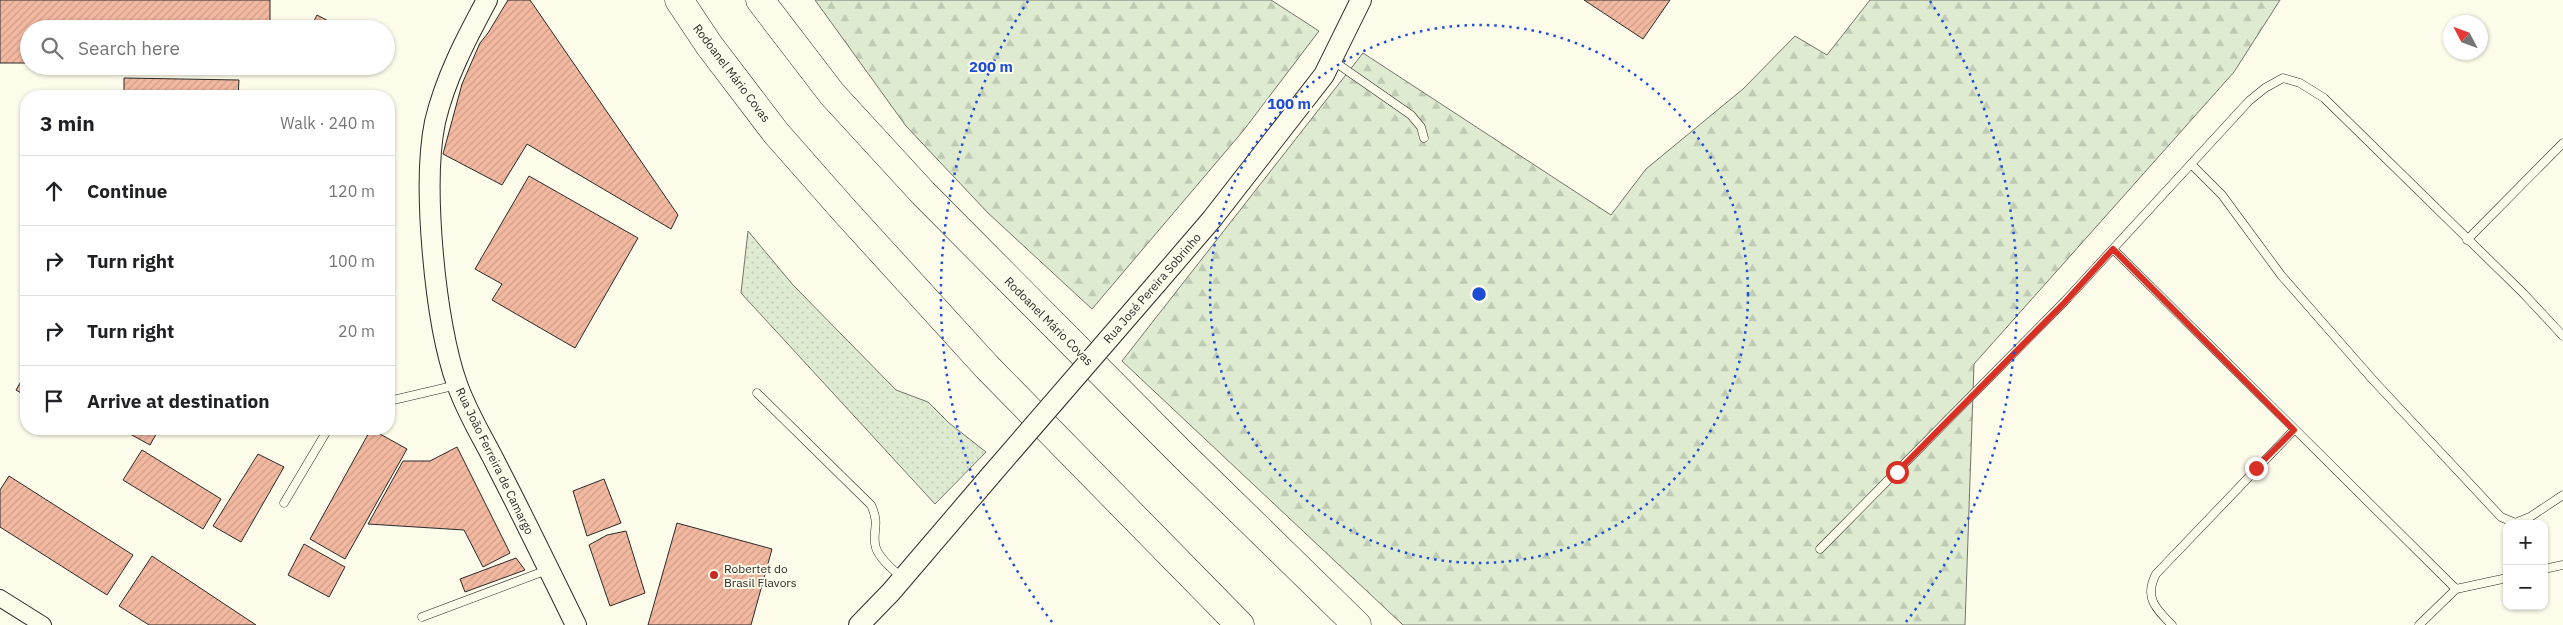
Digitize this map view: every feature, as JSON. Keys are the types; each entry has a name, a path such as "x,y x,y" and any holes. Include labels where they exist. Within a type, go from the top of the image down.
{"highway":[{"name":"Rodoanel Mário Covas","path":"679,0 709,45 776,133 844,209 987,367 1240,625"},
{"name":"Rodoanel Mário Covas","path":"760,0 832,94 923,193 1182,454 1357,625"}],"street":[{"name":"Rua João Ferreira de Camargo","path":"486,0 464,42 447,83 435,121 431,150 430,188 435,266 448,358 470,417 576,625"},
{"name":"Rua José Pereira Sobrinho","path":"859,625 902,578 1157,283 1291,118 1324,75 1361,0"},
{"path":"0,598 43,625"}],"lane":[{"path":"1332,60 1411,115 1421,127 1424,138"},
{"path":"1820,550 2065,302 2249,100 2282,78 2300,83 2324,98 2563,336"},
{"path":"2467,240 2563,143"},
{"path":"2191,164 2222,194 2281,276 2501,517 2515,523 2530,518 2563,495"},
{"path":"2113,249 2456,589"},
{"path":"395,399 457,385"},
{"path":"757,393 870,505 877,518 875,546 878,554 902,578"},
{"path":"2172,625 2152,601 2150,586 2156,574 2294,430"},
{"path":"284,503 324,435"},
{"path":"2548,569 2563,565"},
{"path":"422,617 549,570"},
{"path":"2420,625 2456,589 2503,579"}],"green space":[{"path":"815,0 1271,0 1319,31 1243,131 1092,309 988,213 906,126"},
{"path":"1870,0 2280,0 2234,72 1974,364 1965,625 1403,625 1122,361 1363,53 1611,215 1646,169 1743,89 1795,36 1827,55"},
{"path":"748,231 793,285 896,390 928,402 949,423 986,452 935,504 741,293"}],"building":[{"path":"0,0 270,0 270,20 20,20 20,63 0,63"},
{"path":"508,0 530,0 678,215 671,229 527,144 502,185 443,154 462,84 480,43"},
{"path":"1584,0 1670,0 1643,39"},
{"path":"317,15 327,20 314,20"},
{"path":"124,78 239,80 238,90 124,90"},
{"path":"529,176 638,238 575,348 492,300 502,284 475,269"},
{"path":"20,383 20,392 16,390"},
{"path":"132,435 156,435 150,445"},
{"path":"368,435 382,435 407,449 345,559 310,539"},
{"path":"457,447 510,553 483,567 464,530 368,524 403,461 430,461"},
{"path":"142,450 221,499 203,529 123,480"},
{"path":"258,454 284,467 241,542 213,526"},
{"path":"9,476 133,555 107,595 0,527 0,490"},
{"path":"604,479 621,523 587,536 573,491"},
{"name":"Robertet do Brasil Flavors","path":"677,523 772,549 751,625 648,625"},
{"path":"626,531 645,593 610,606 589,545 607,535"},
{"path":"304,544 345,567 329,597 288,575"},
{"path":"152,556 256,625 149,625 119,606"},
{"path":"516,558 525,570 465,592 460,579"}],"place":[{"name":"Robertet do Brasil Flavors","path":"714,575"}],"route":[{"path":"1897,472 2065,302 2113,249 2294,430 2256,468"}]}
